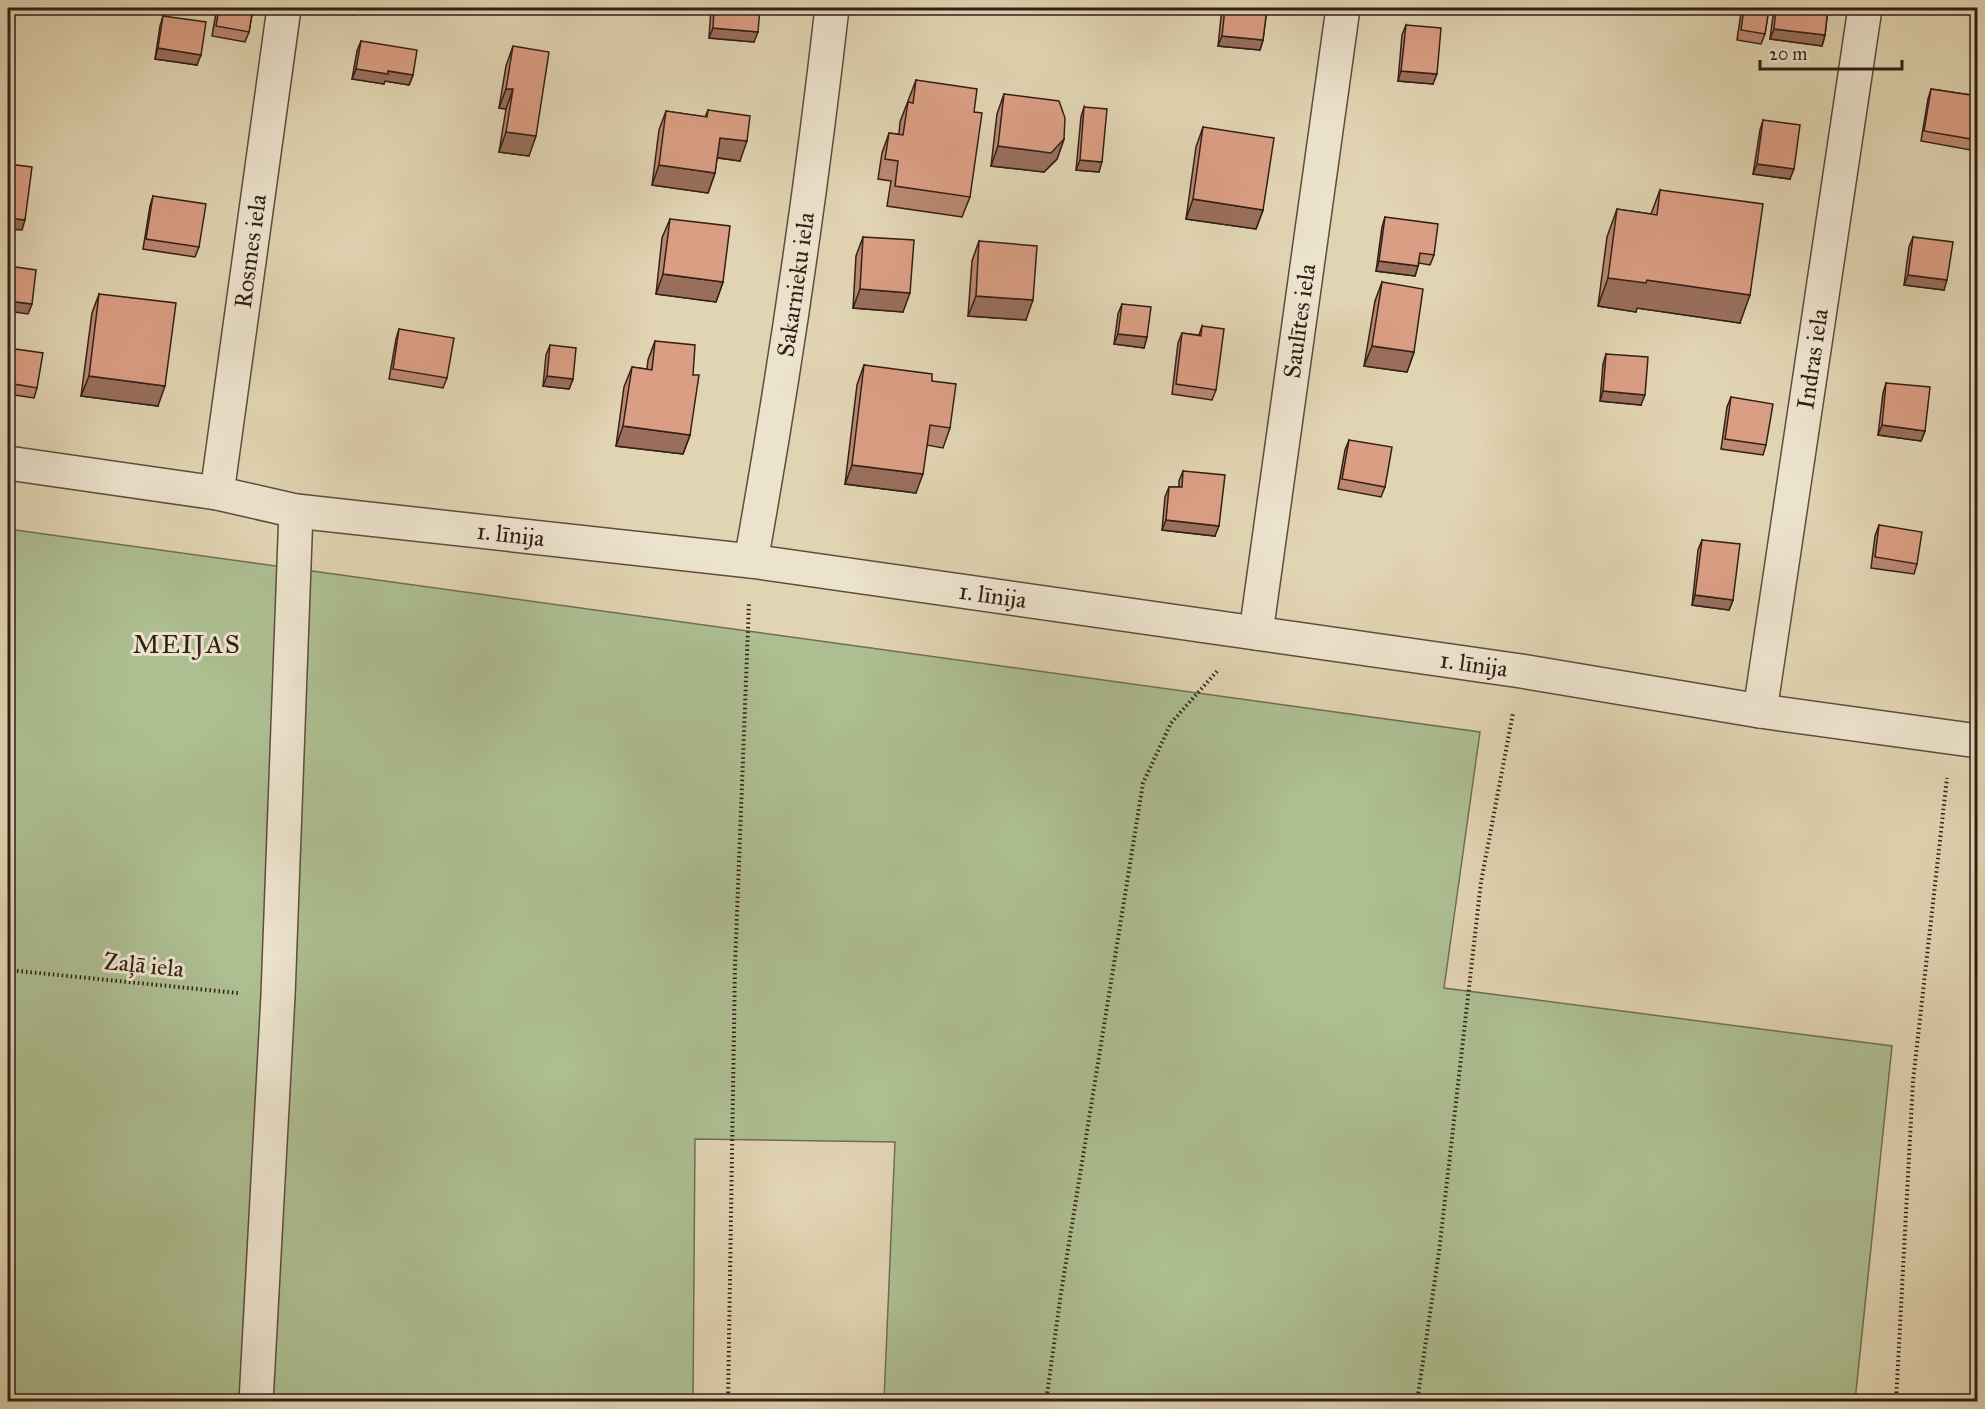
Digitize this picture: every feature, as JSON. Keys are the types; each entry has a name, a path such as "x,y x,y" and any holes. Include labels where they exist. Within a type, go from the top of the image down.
{"street":[{"name":"Rosmes iela","path":"217,493 284,8"},
{"name":"Sakarnieku iela","path":"751,561 771,450 822,99 832,8"},
{"name":"Saulītes iela","path":"1242,631 1343,8"},
{"name":"Indras iela","path":"1760,711 1865,8"},
{"name":"1. līnija","path":"8,463 217,493 297,511 751,561 1521,671 1760,711 1965,739"},
{"path":"256,1401 278,996 297,511"}],"path":[{"path":"728,1401 735,966 751,561"},
{"path":"1046,1401 1143,783 1171,723 1222,666 1242,631"},
{"path":"1417,1401 1438,1252 1481,882 1521,671"},
{"path":"1896,1401 1912,1081 1965,739"},
{"name":"Zaļā iela","path":"8,970 278,996"}],"green space":[{"path":"8,529 1480,732 1444,988 1892,1046 1855,1401 884,1401 895,1142 695,1139 693,1401 8,1402"}],"building":[{"path":"219,8 253,8 249,32 216,26"},
{"path":"714,8 760,8 758,32 713,28"},
{"path":"1225,8 1267,8 1263,40 1222,36"},
{"path":"1744,8 1769,8 1765,34 1741,30"},
{"path":"1776,8 1828,8 1825,35 1774,29"},
{"path":"163,16 206,22 201,55 158,48"},
{"path":"1406,25 1441,28 1437,74 1401,71"},
{"path":"361,41 417,50 413,75 356,69"},
{"path":"513,46 549,52 536,136 506,132 513,89 506,89"},
{"path":"916,80 977,89 974,112 982,113 970,197 895,186 898,161 885,159 889,133 903,135 908,102 913,103"},
{"path":"1931,89 1977,96 1977,140 1924,131"},
{"path":"1004,94 1059,101 1065,118 1064,139 1051,153 998,146"},
{"path":"1084,107 1107,109 1102,162 1080,160"},
{"path":"708,110 750,116 747,141 720,138 715,173 659,165 666,111 707,117"},
{"path":"1763,120 1800,125 1794,169 1757,164"},
{"path":"1203,127 1274,138 1263,210 1193,199"},
{"path":"8,164 32,167 25,220 8,218"},
{"path":"1660,190 1763,204 1750,295 1647,280 1646,283 1608,278 1617,209 1657,215"},
{"path":"153,196 206,204 199,247 146,239"},
{"path":"1385,217 1438,224 1434,255 1420,253 1418,266 1379,261"},
{"path":"670,219 730,226 723,282 663,274"},
{"path":"863,237 914,240 910,293 860,289"},
{"path":"1913,237 1953,242 1947,280 1908,275"},
{"path":"979,241 1037,246 1033,300 976,296"},
{"path":"8,266 36,270 32,304 8,301"},
{"path":"1382,282 1423,289 1414,352 1372,346"},
{"path":"99,294 176,303 165,386 89,376"},
{"path":"1122,304 1151,307 1147,337 1118,334"},
{"path":"1202,326 1224,329 1216,390 1176,384 1182,333 1201,336"},
{"path":"399,329 454,338 447,378 393,369"},
{"path":"655,341 695,345 693,375 699,375 690,435 623,426 632,367 652,370"},
{"path":"550,345 576,348 573,379 547,376"},
{"path":"8,348 43,353 37,388 8,383"},
{"path":"1606,354 1648,357 1645,395 1603,391"},
{"path":"864,365 932,374 932,381 956,384 950,428 930,425 923,474 852,465"},
{"path":"1886,383 1930,387 1925,431 1882,425"},
{"path":"1731,397 1773,404 1766,445 1725,439"},
{"path":"1349,440 1392,447 1385,487 1342,479"},
{"path":"1183,471 1225,475 1219,526 1166,520 1169,487 1182,487"},
{"path":"1879,525 1922,532 1917,564 1875,557"},
{"path":"1702,540 1740,544 1733,600 1695,595"}],"district":[{"name":"MEIJAS","path":"187,644"}]}
